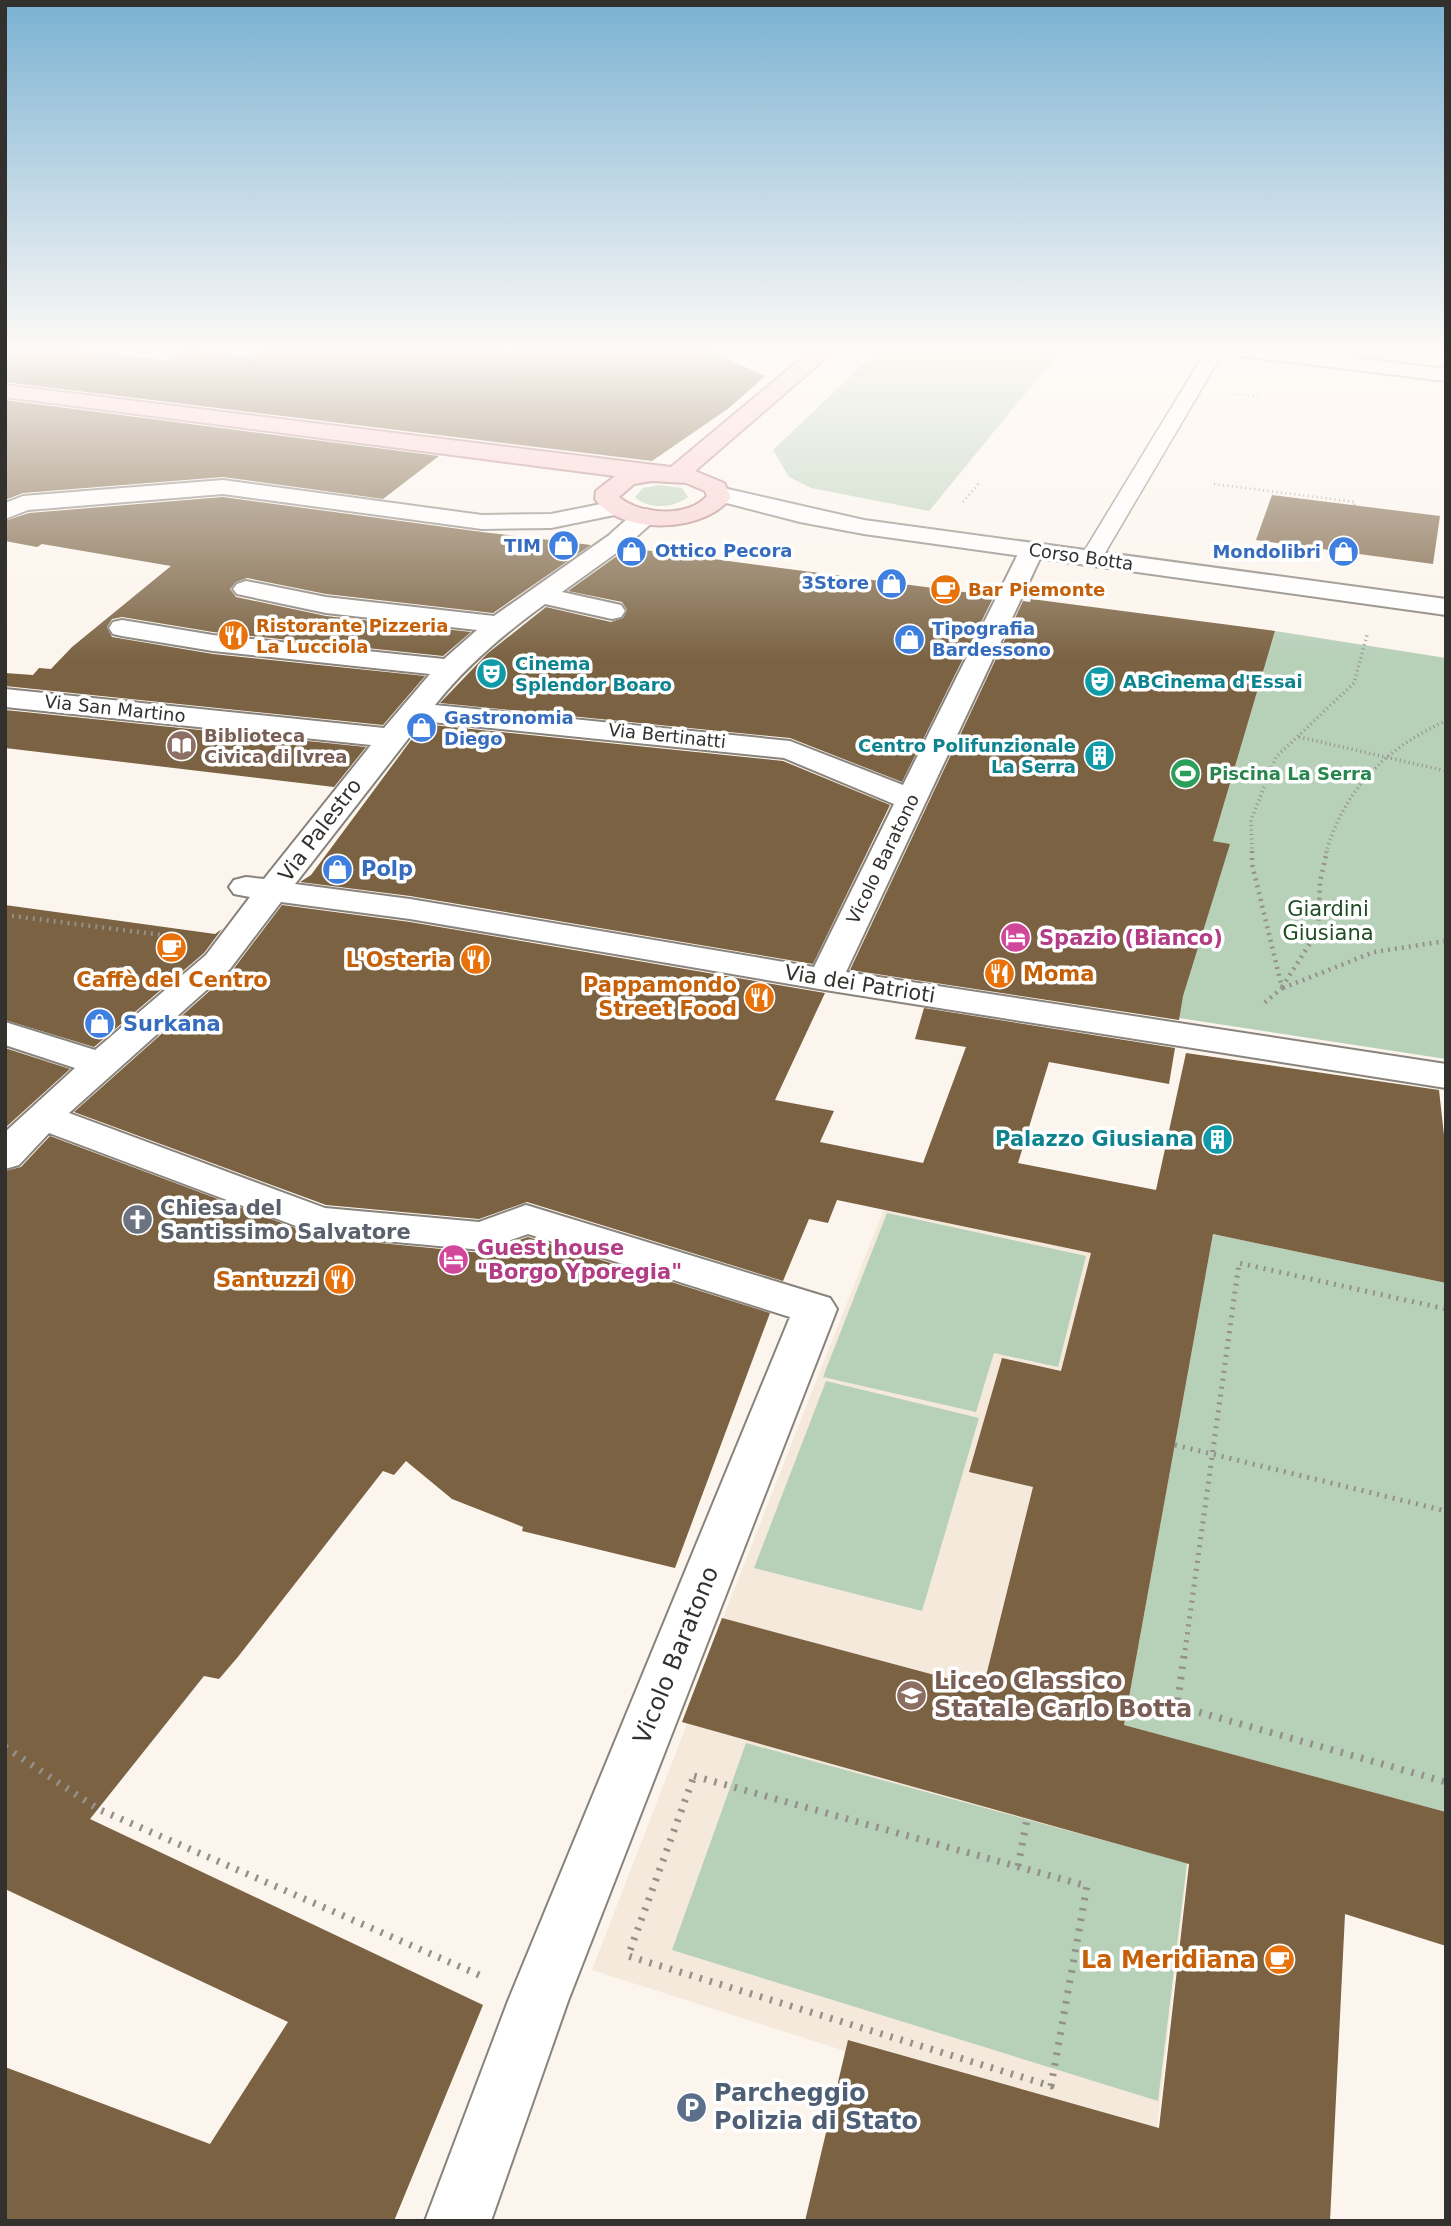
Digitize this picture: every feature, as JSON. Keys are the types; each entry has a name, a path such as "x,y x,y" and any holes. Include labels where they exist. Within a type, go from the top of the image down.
{"main road":[{"path":"472,453 652,474 677,474 714,489"},
{"path":"677,474 704,453"},
{"path":"496,456 550,470 645,516 673,517 698,512 714,504 714,489 724,453"},
{"path":"611,501 621,481 652,474"}],"street":[{"path":"5,512 23,503 223,487 482,522 551,521 611,501"},
{"name":"Corso Botta","path":"714,489 800,515 851,524 1446,607"},
{"name":"Via Palestro","path":"5,1156 42,1117 218,962 261,889 450,668 499,625 617,541 645,516"},
{"name":"Vicolo Baratono","path":"825,979 1032,550"},
{"path":"246,589 326,605 499,625"},
{"path":"540,595 612,611"},
{"path":"122,628 213,643 450,668"},
{"name":"Via San Martino","path":"5,698 391,738"},
{"name":"Via Bertinatti","path":"413,711 790,750 912,800"},
{"name":"Via dei Patrioti","path":"261,889 451,916 825,979 1446,1076"},
{"path":"5,1034 102,1065"},
{"name":"Vicolo Baratono","path":"42,1117 320,1221 482,1236 526,1219 815,1309 538,2001 458,2221"}],"lane":[{"path":"1091,558 1154,453"}],"path":[{"path":"1214,484 1355,502 1354,505"},
{"path":"1282,988 1252,864 1251,820 1276,757 1354,683 1370,624"},
{"path":"1221,1041 1282,988 1317,936 1321,875 1347,798 1385,757 1411,737 1446,721"},
{"path":"1298,736 1446,771"},
{"path":"5,915 170,936"},
{"path":"1282,988 1374,953 1446,941"},
{"path":"1446,1309 1238,1263 1177,1706 1446,1782"},
{"path":"1175,1445 1446,1511"},
{"path":"5,1747 98,1809 538,2001"},
{"path":"694,1776 1018,1866 1087,1885 1051,2086 628,1955 694,1776"},
{"path":"1018,1866 1027,1819"}],"shaded area":[{"name":"Liceo Classico Statale Carlo Botta","path":"884,1209 1205,1277 1446,1946 1188,1864 1157,2127 850,2040 845,2051 592,1970 687,1724 682,1722"}],"green space":[{"path":"775,453 977,453 929,511 811,488 789,477"},
{"path":"659,485 682,488 688,497 669,505 654,506 635,497 643,488"},
{"name":"Giardini Giusiana","path":"1275,631 1446,658 1446,1059 1179,1018 1184,984 1229,844 1213,841"},
{"path":"887,1213 1086,1256 1058,1367 994,1353 976,1412 823,1377"},
{"path":"1213,1234 1446,1283 1446,1812 1124,1725"},
{"path":"826,1381 979,1418 922,1611 754,1568"},
{"path":"746,1743 1187,1863 1158,2101 672,1950"}],"building":[{"path":"5,453 415,453 439,456 383,499 223,477 23,493 5,500"},
{"path":"585,453 664,453 652,461"},
{"path":"1272,495 1440,516 1433,564 1256,540"},
{"path":"223,497 591,545 493,613 326,594 247,578 236,582 230,589 236,597 326,616 471,632 443,656 213,632 122,617 112,619 107,627 112,637 213,654 425,676 383,725 5,686 5,673 33,675 39,668 51,669 72,647 171,566 42,544 37,547 5,541 5,521 29,513"},
{"path":"628,548 994,596 902,782 790,738 440,703 488,653 546,607 611,622 623,618 627,610 622,602 568,591"},
{"path":"1031,599 1275,631 1213,841 1230,844 1183,996 1179,1020 850,970 1023,601 1030,602"},
{"name":"Biblioteca Civica di Ivrea","path":"5,710 366,747 334,787 5,748"},
{"path":"423,724 783,761 890,805 813,964 410,896 300,882 311,875"},
{"path":"5,905 215,934 222,929 204,953 94,1047 5,1020"},
{"path":"282,905 410,922 825,993 775,1100 834,1111 820,1142 923,1163 966,1047 915,1039 924,1008 1175,1048 1169,1084 1049,1062 1018,1163 1156,1190 1186,1053 1439,1090 1446,1153 1446,1283 1213,1234 1124,1725 1446,1812 1446,1946 1345,1914 1330,2221 805,2221 848,2040 1159,2128 1189,1864 682,1722 722,1618 983,1688 1033,1487 969,1472 1002,1358 1061,1371 1091,1253 837,1200 828,1223 809,1219 783,1281 527,1202 479,1219 326,1205 74,1112 232,971"},
{"path":"5,1048 70,1069 5,1128"},
{"path":"50,1136 319,1237 482,1253 528,1237 770,1313 675,1568 522,1531 523,1527 452,1499 406,1461 394,1475 383,1471 237,1658 219,1679 204,1676 90,1819 483,2005 394,2221 5,2221 5,2067 210,2144 288,2022 5,1889 5,1171 21,1167"}],"place":[{"name":"TIM","path":"564,546"},
{"name":"Ottico Pecora","path":"632,551"},
{"name":"Mondolibri","path":"1344,552"},
{"name":"3Store","path":"892,583"},
{"name":"Bar Piemonte","path":"945,590"},
{"name":"Ristorante Pizzeria La Lucciola","path":"233,636"},
{"name":"Tipografia Bardessono","path":"909,639"},
{"name":"Cinema Splendor Boaro","path":"492,674"},
{"name":"ABCinema d'Essai","path":"1100,682"},
{"name":"Gastronomia Diego","path":"421,728"},
{"name":"Biblioteca Civica di Ivrea","path":"181,746"},
{"name":"Centro Polifunzionale La Serra","path":"1099,756"},
{"name":"Piscina La Serra","path":"1186,774"},
{"name":"Polp","path":"338,869"},
{"name":"Spazio (Bianco)","path":"1016,938"},
{"name":"Caffè del Centro","path":"172,948"},
{"name":"L'Osteria","path":"475,960"},
{"name":"Moma","path":"1000,974"},
{"name":"Pappamondo Street Food","path":"760,997"},
{"name":"Surkana","path":"100,1024"},
{"name":"Palazzo Giusiana","path":"1217,1139"},
{"name":"Chiesa del Santissimo Salvatore","path":"137,1220"},
{"name":"Guest house \"Borgo Yporegia\"","path":"454,1260"},
{"name":"Santuzzi","path":"340,1280"},
{"name":"Liceo Classico Statale Carlo Botta","path":"911,1695"},
{"name":"La Meridiana","path":"1279,1960"},
{"name":"Parcheggio Polizia di Stato","path":"691,2107"}]}
